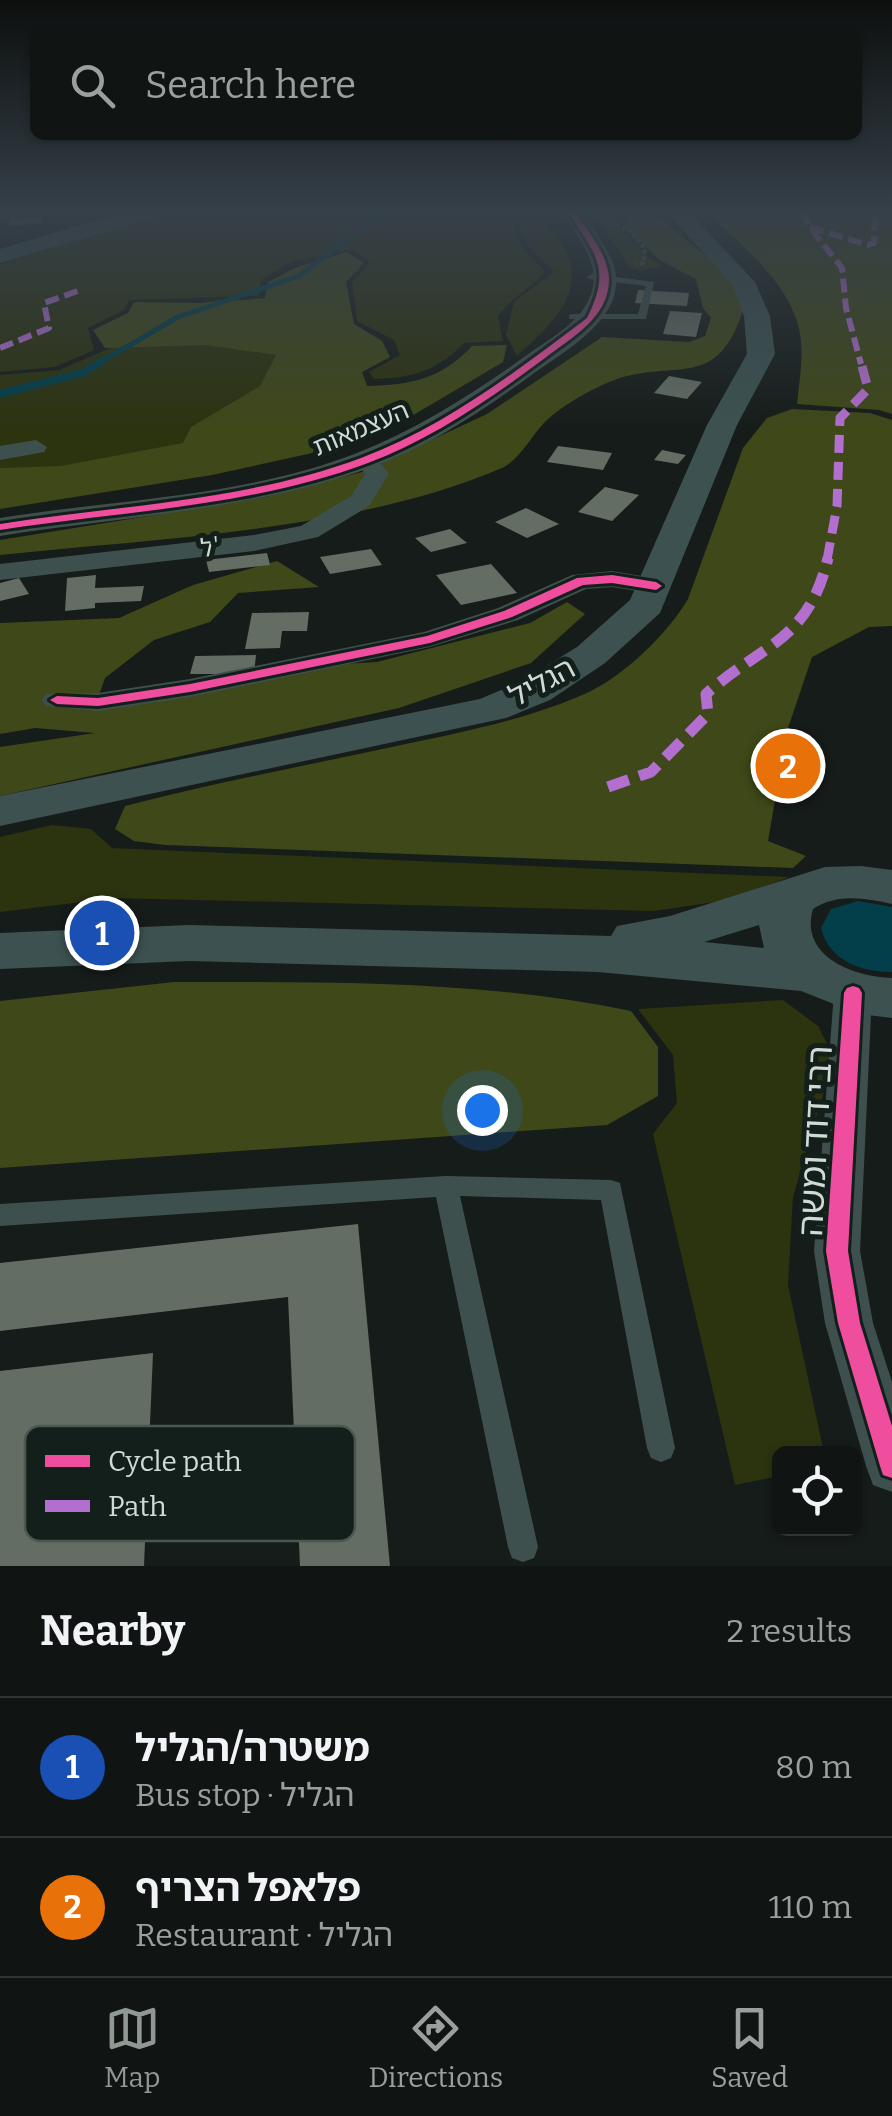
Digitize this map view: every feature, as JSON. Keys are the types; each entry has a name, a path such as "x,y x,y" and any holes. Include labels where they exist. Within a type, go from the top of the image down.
{"main road":[{"name":"הגליל","path":"0,811 491,709 535,691 591,655 646,605 722,424 760,354 757,316 744,284"},
{"path":"549,950 672,934 801,894 821,884 842,880 888,883"},
{"path":"801,894 788,909 784,927 790,947 854,989"},
{"path":"0,951 146,942 549,950 725,960 854,989"}],"street":[{"path":"582,318 604,297 601,284"},
{"name":"העצמאות","path":"0,527 242,493 333,472 462,411 517,376 582,318"},
{"path":"0,453 36,447"},
{"name":"ל'","path":"0,572 254,543 308,532 360,501 377,474 365,459"},
{"path":"58,700 98,702 190,688 430,639 508,614 581,581 612,579 656,586"},
{"name":"רבי דוד ומשה","path":"854,989 837,1251 849,1323 879,1385 892,1466"}],"lane":[{"path":"582,318 642,317 651,284"},
{"path":"446,1186 523,1547"},
{"path":"0,1216 446,1186 611,1190 661,1448"}],"green space":[{"path":"0,284 260,284 259,296 129,300 124,310 88,328 94,350 55,367 0,372"},
{"path":"268,284 346,284 354,324 382,341 390,357 362,372 367,386 424,378 449,366 472,346 507,345 503,362 383,433 212,475 0,509 0,468 61,466 183,443 191,427 260,386 276,355 206,345 105,348 93,330 128,313 134,302 200,303 265,298"},
{"path":"352,284 533,284 498,317 503,341 464,343 434,366 400,377 374,379 369,372 400,355 394,340 357,321"},
{"path":"538,284 570,284 561,309 517,356 506,335 514,302"},
{"path":"697,284 734,284 745,304 734,333 721,352 707,363 631,375 582,395 543,424 514,460 445,489 384,506 255,529 0,555 0,540 266,497 362,472 487,414 602,337 689,342 705,336 711,318 703,308"},
{"path":"892,284 892,414 797,404 801,341 797,321 778,286"},
{"path":"220,299 340,321 241,439 0,484 0,375 59,370 120,344 160,313"},
{"path":"792,409 870,413 892,420 892,626 869,627 812,657 787,731 768,841 806,856 793,868 165,845 134,841 115,829 125,806 492,725 566,702 603,684 645,652 680,612 743,448 767,418"},
{"path":"277,561 319,587 238,593 210,622 154,640 105,678 99,695 309,666 377,662 530,623 567,602 585,614 531,663 399,708 0,796 0,747 95,733 35,728 0,734 0,623 119,618 193,585"},
{"path":"52,825 91,829 112,848 789,877 735,899 654,911 114,898 0,912 0,837"},
{"path":"174,982 461,988 631,1011 658,1047 658,1096 607,1125 0,1168 0,1001"},
{"path":"783,1000 818,1026 834,1057 793,1197 788,1285 822,1446 772,1446 772,1477 735,1485 653,1134 677,1103 673,1055 638,1009"}],"water":[{"path":"858,901 892,907 892,972 858,967 839,956 825,939 821,928 831,909"}],"building":[{"path":"638,290 689,293 687,306 635,303"},
{"path":"670,311 702,313 696,337 663,334"},
{"path":"669,376 702,382 687,399 654,393"},
{"path":"558,446 612,453 603,470 547,462"},
{"path":"662,450 686,455 678,464 654,460"},
{"path":"605,487 639,495 612,521 578,512"},
{"path":"526,508 559,524 527,538 495,522"},
{"path":"450,529 467,543 431,552 415,538"},
{"path":"371,549 382,565 330,574 320,557"},
{"path":"267,553 270,565 209,572 206,560"},
{"path":"491,564 517,593 461,605 436,575"},
{"path":"96,575 95,588 144,586 141,601 95,603 95,608 65,611 67,578"},
{"path":"19,578 29,594 0,601 0,583"},
{"path":"309,612 307,631 282,631 280,648 245,649 252,613"},
{"path":"256,655 254,674 190,674 195,656"},
{"path":"358,1224 390,1566 300,1566 299,1541 355,1541 355,1426 294,1426 288,1297 0,1331 0,1263"},
{"path":"153,1353 150,1426 25,1426 25,1541 145,1541 144,1566 0,1566 0,1371"}],"waterway":[{"path":"97,364 178,317 275,284"},
{"path":"0,394 82,373 101,362"}],"marked path":[{"path":"608,787 651,772 708,714 706,694 782,641 801,621 815,597 837,506 840,418 868,389 846,308 844,284"},
{"path":"0,348 49,328 44,303 83,289"}],"cycle path":[{"path":"0,527 249,491 366,460 467,407 591,319 604,284"},
{"path":"57,700 98,702 190,688 430,639 508,614 581,581 612,579 656,586"},
{"path":"853,993 837,1251 849,1323 892,1466"}],"place":[{"name":"פלאפל הצריף","path":"788,766"},
{"name":"משטרה/הגליל","path":"102,933"}]}
